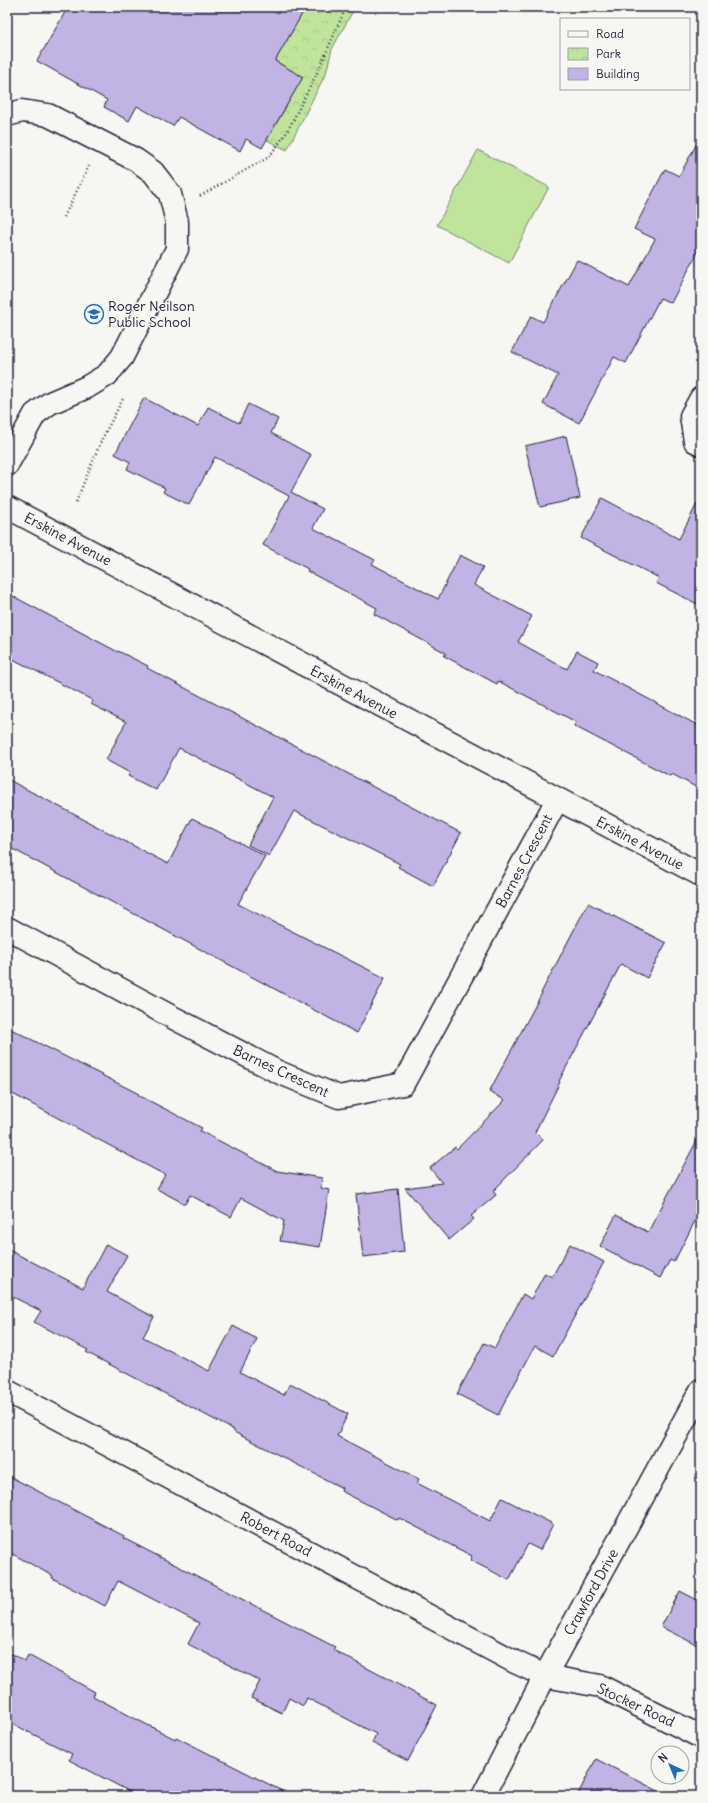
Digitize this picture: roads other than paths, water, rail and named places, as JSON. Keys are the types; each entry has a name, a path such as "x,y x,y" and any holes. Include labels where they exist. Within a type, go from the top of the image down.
{"street":[{"path":"7,115 22,111 48,115 136,160 153,172 170,194 177,222 177,249 122,357 106,375 87,387 50,403 35,414 7,465"},
{"path":"701,398 691,416 695,441 701,444"},
{"name":"Erskine Avenue","path":"7,506 557,800 701,875"},
{"name":"Barnes Crescent","path":"7,928 271,1069 339,1097 403,1084 557,800"},
{"name":"Crawford Drive","path":"483,1796 545,1676 701,1390"},
{"name":"Robert Road","path":"7,1391 508,1658 545,1676"},
{"name":"Stocker Road","path":"545,1676 600,1686 701,1736"}],"place":[{"name":"Roger Neilson Public School","path":"94,314"}]}
